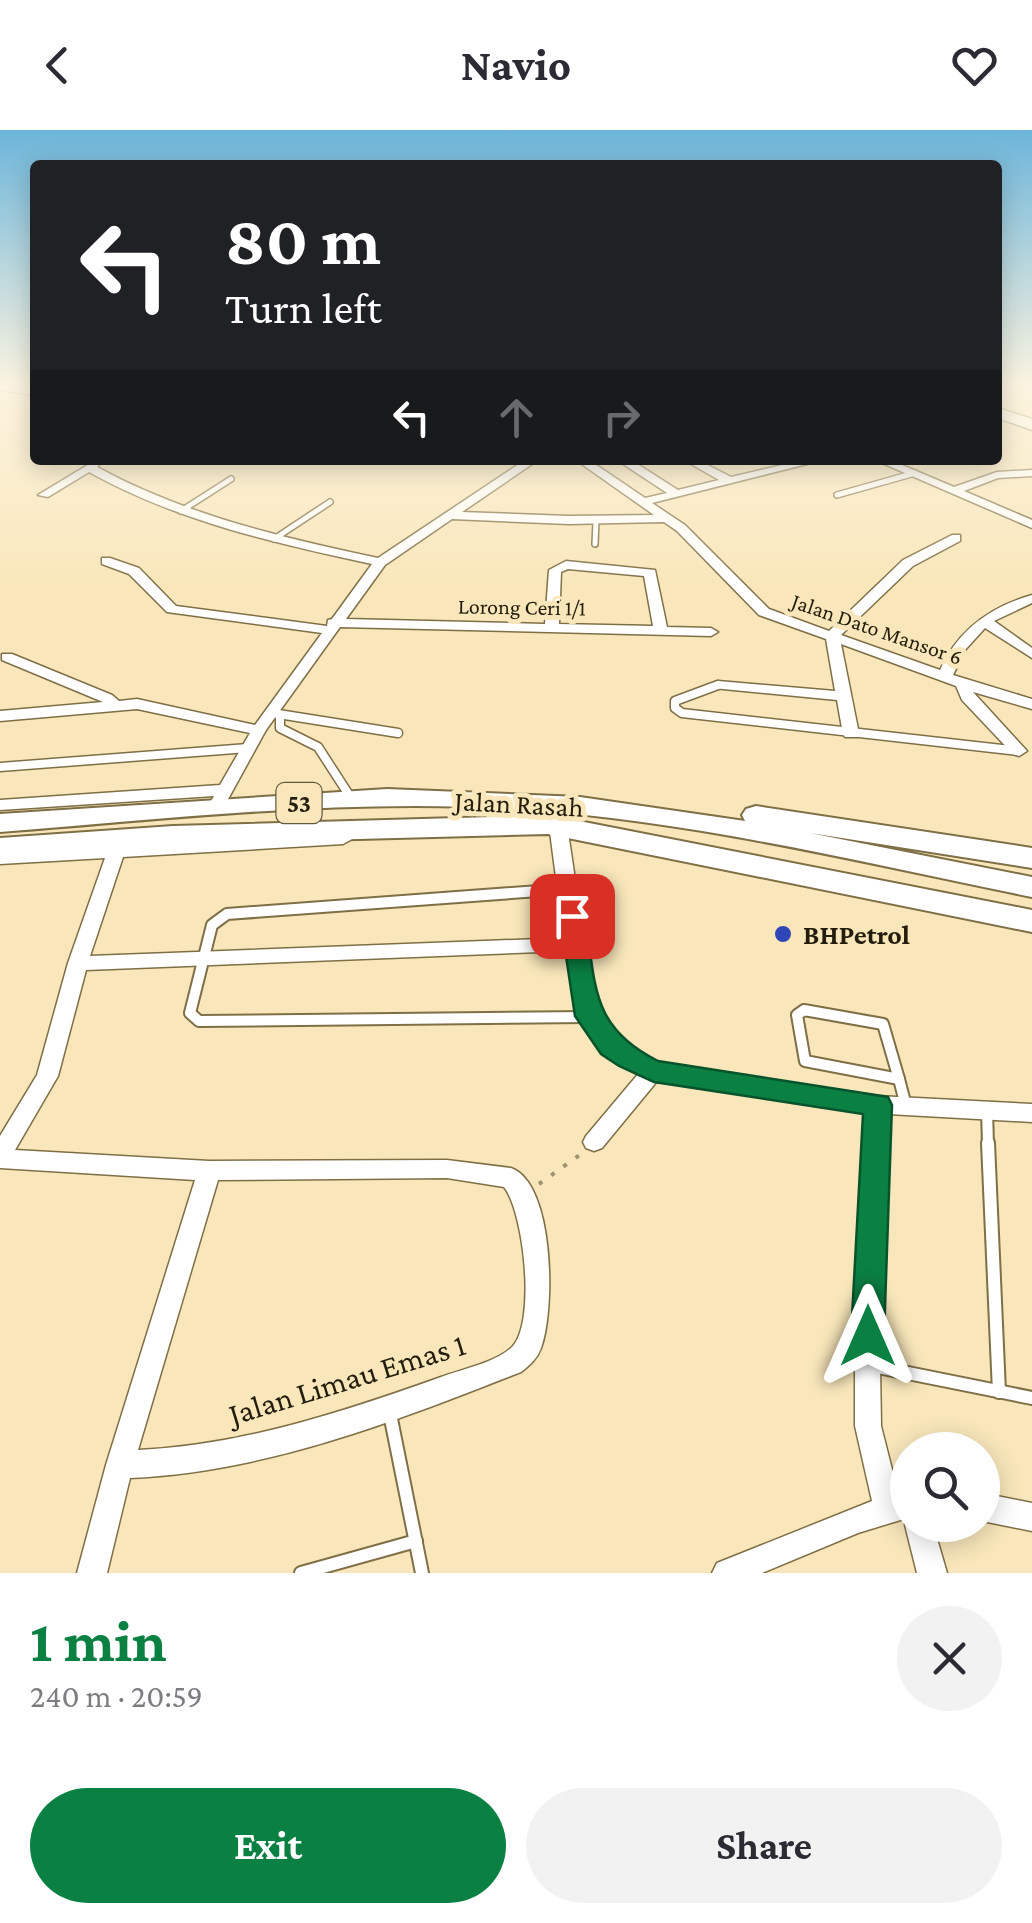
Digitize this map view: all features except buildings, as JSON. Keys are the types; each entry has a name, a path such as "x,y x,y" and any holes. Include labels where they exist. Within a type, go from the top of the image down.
{"highway":[{"name":"Jalan Rasah","path":"0,823 219,799 512,800 599,807 1032,887"},
{"path":"599,807 664,806 746,814 1032,858"},
{"name":"Jalan Rasah","path":"0,848 173,835 530,822 599,826 701,842 1032,905"},
{"path":"530,822 618,835 1032,921"}],"street":[{"path":"44,495 92,465"},
{"path":"95,465 125,489 182,511 274,538 380,562"},
{"path":"0,805 219,799 259,730 276,714 331,627 380,562 524,465"},
{"name":"Jalan Dato Mansor 6","path":"590,465 668,518 718,562 756,608 1032,704"},
{"path":"631,465 677,494"},
{"path":"700,465 730,480"},
{"path":"646,501 795,465"},
{"path":"894,465 1032,524"},
{"path":"956,490 997,475 1032,474"},
{"path":"448,515 668,518"},
{"path":"851,734 832,636 899,570 956,538"},
{"name":"Lorong Ceri 1/1","path":"106,560 134,571 172,609 331,627 710,632"},
{"path":"552,628 555,570 566,565 650,573 661,630"},
{"path":"946,676 953,655 984,621 1032,599"},
{"path":"984,621 1032,654"},
{"path":"7,658 107,698 113,704"},
{"path":"963,683 967,697 1019,751"},
{"path":"718,685 844,696"},
{"path":"4,712 152,705 259,730"},
{"path":"0,858 559,832 618,835"},
{"path":"559,832 588,1016 611,1047 654,1071 878,1105 1032,1113"},
{"path":"116,851 78,962 47,1076 0,1157 209,1172 446,1169 501,1175 524,1192"},
{"path":"78,962 577,944"},
{"path":"594,1142 654,1071"},
{"path":"878,1105 868,1426 890,1485"},
{"path":"92,1573 120,1464 209,1172"},
{"name":"Jalan Limau Emas 1","path":"120,1464 154,1465 221,1454 389,1409 523,1356 533,1332 535,1261 524,1192"},
{"path":"727,1573 890,1509"},
{"path":"1000,1511 1032,1517"},
{"path":"924,1542 932,1573"}],"lane":[{"path":"837,495 914,473"},
{"path":"182,511 231,479"},
{"path":"274,538 330,502"},
{"path":"594,544 596,520"},
{"path":"718,685 675,700 675,708 682,714 1019,751"},
{"path":"352,800 318,747 280,728 276,714 398,733"},
{"path":"0,767 248,748"},
{"path":"568,888 227,914 212,925 190,1013 200,1021 588,1016"},
{"path":"900,1079 805,1061 797,1016 804,1010 878,1021 886,1028 900,1079 906,1106"},
{"path":"987,1110 999,1392"},
{"path":"868,1365 1032,1398"},
{"path":"389,1409 422,1573"},
{"path":"301,1573 416,1541"}],"path":[{"path":"524,1192 569,1165 594,1142"}],"place":[{"name":"BHPetrol","path":"783,934"}],"route":[{"path":"572,916 588,1016 611,1047 629,1059 654,1071 878,1105 868,1336"}]}
